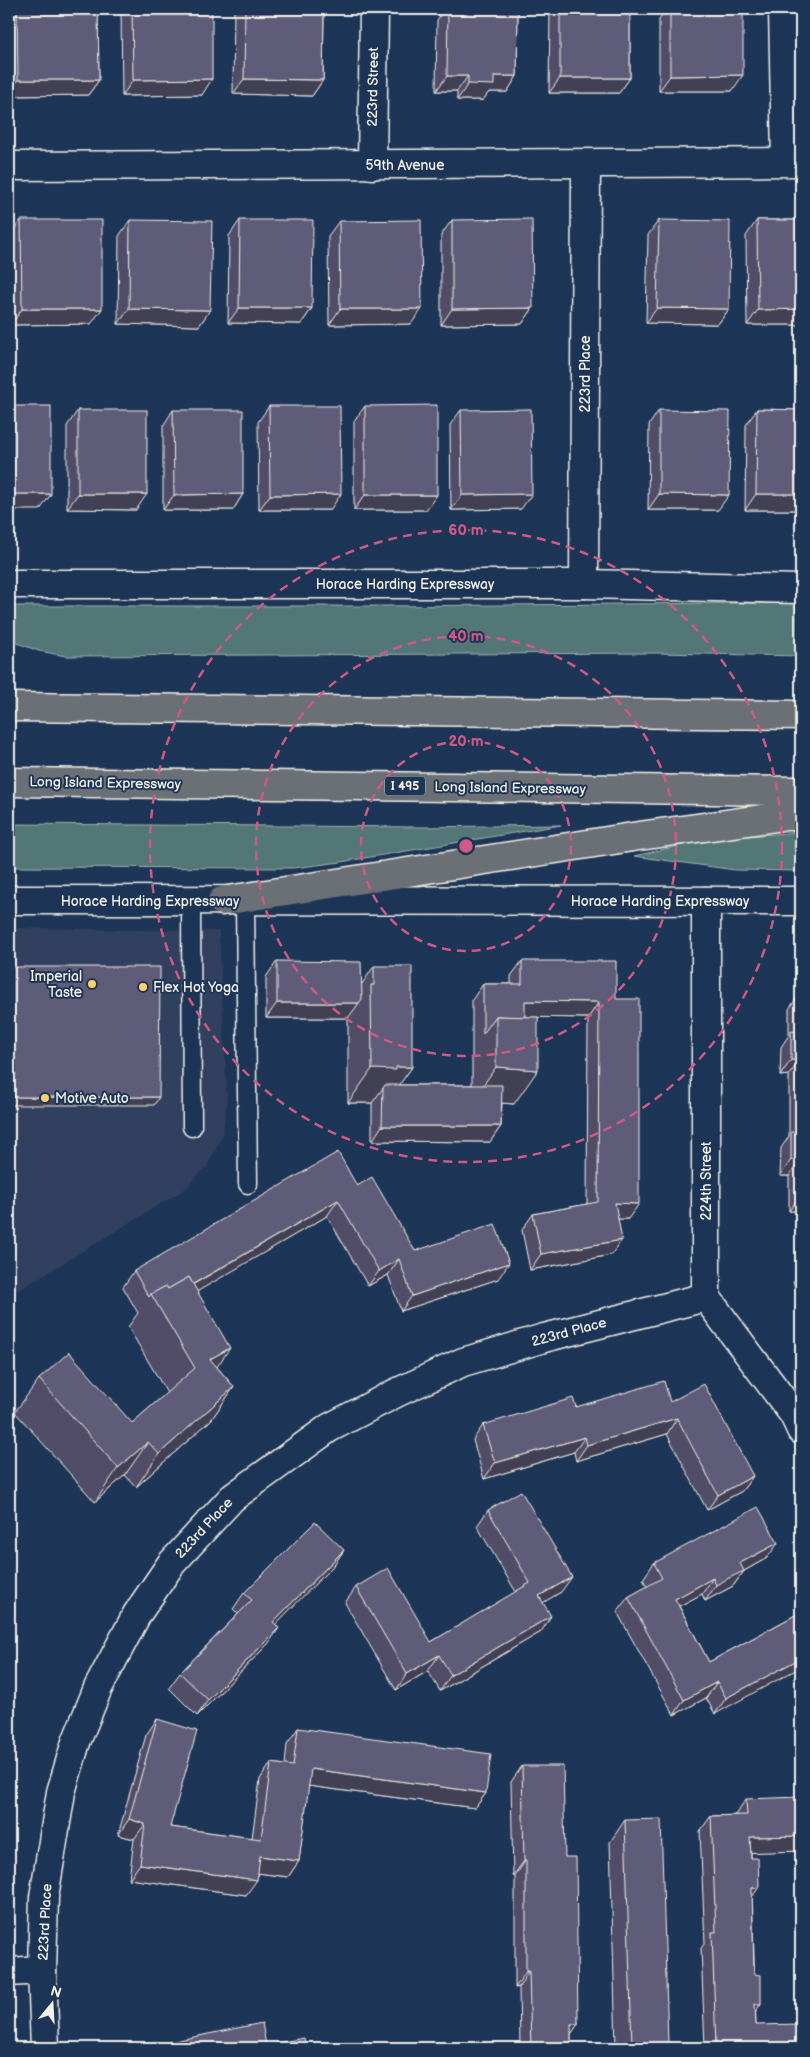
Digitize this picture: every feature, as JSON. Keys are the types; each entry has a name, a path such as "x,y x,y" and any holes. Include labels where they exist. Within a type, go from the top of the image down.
{"highway":[{"path":"9,708 801,715"},
{"name":"Long Island Expressway","path":"9,782 801,791"},
{"path":"234,901 639,836 783,816 801,816"}],"street":[{"name":"223rd Street","path":"372,166 374,9"},
{"path":"783,9 794,161"},
{"name":"59th Avenue","path":"9,166 372,166 794,161"},
{"name":"223rd Place","path":"584,584 586,164"},
{"name":"Horace Harding Expressway","path":"9,584 584,584 801,589"},
{"name":"Horace Harding Expressway","path":"9,900 190,902 801,901"},
{"name":"224th Street","path":"706,901 706,1297"},
{"path":"706,1297 794,1415 801,1430"},
{"name":"223rd Place","path":"45,2048 42,1970 44,1897 62,1792 76,1742 98,1688 137,1614 171,1564 232,1498 329,1428 396,1393 463,1362 553,1336 706,1297"},
{"path":"9,1972 42,1970"}],"lane":[{"path":"234,901 248,1184"},
{"path":"190,902 192,1127"}],"shaded area":[{"path":"9,928 219,931 227,1103 222,1136 208,1165 185,1189 9,1296"}],"green space":[{"path":"801,604 801,656 658,653 66,656 39,651 9,640 9,606 383,606"},
{"path":"9,824 420,827 561,825 341,862 293,868 9,867"},
{"path":"801,832 801,871 735,870 634,856 709,839"}],"building":[{"path":"17,9 98,9 99,80 18,80"},
{"path":"132,9 212,9 212,79 133,80"},
{"path":"245,9 324,9 323,80 244,79"},
{"path":"448,9 518,9 517,76 494,76 494,85 468,84 468,76 447,76"},
{"path":"560,9 630,9 630,78 560,78"},
{"path":"670,9 743,9 743,75 670,76"},
{"path":"532,219 533,308 452,309 452,220"},
{"path":"21,220 102,220 102,309 22,309"},
{"path":"130,220 212,221 210,310 129,309"},
{"path":"240,220 313,220 312,308 239,308"},
{"path":"421,220 422,309 340,309 339,221"},
{"path":"659,220 730,221 729,309 657,308"},
{"path":"757,220 801,220 801,309 758,310"},
{"path":"437,405 437,495 365,495 365,406"},
{"path":"9,406 51,406 51,494 9,494"},
{"path":"269,406 340,406 341,494 270,495"},
{"path":"531,409 532,494 462,495 461,410"},
{"path":"757,409 801,410 801,494 756,494"},
{"path":"78,410 147,410 147,494 78,494"},
{"path":"173,410 243,410 243,494 174,495"},
{"path":"659,410 730,411 729,495 659,494"},
{"path":"277,961 361,962 362,999 359,1003 277,1003"},
{"path":"522,961 616,961 616,999 639,999 639,1204 615,1203 622,1240 541,1254 533,1214 598,1202 599,1002 525,1001 525,1017 496,1016 483,1034 483,984 522,984"},
{"path":"374,966 412,966 412,1067 396,1067 396,1070 372,1069 371,985 374,985"},
{"path":"9,967 160,967 159,1097 9,1097"},
{"path":"800,993 801,1196 800,1160 791,1160 791,1132 800,1132 800,1060 791,1060 791,1031 800,1032"},
{"path":"496,1016 538,1017 538,1070 496,1067"},
{"path":"385,1085 502,1085 501,1126 382,1126 383,1088"},
{"path":"338,1152 357,1186 372,1177 415,1251 495,1224 509,1263 412,1296 399,1259 379,1271 338,1200 193,1284 189,1277 168,1289 166,1286 149,1297 134,1271"},
{"path":"189,1277 230,1348 210,1359 234,1387 159,1454 148,1442 118,1468 39,1379 69,1352 132,1423 195,1368 151,1294 166,1286 168,1289"},
{"path":"664,1381 670,1402 704,1384 753,1476 718,1495 677,1418 587,1445 585,1437 495,1463 483,1425 573,1398 576,1407"},
{"path":"9,1454 13,1456 9,1464"},
{"path":"521,1491 572,1577 539,1596 551,1616 451,1675 439,1655 407,1674 356,1587 388,1568 431,1642 530,1583 488,1510"},
{"path":"758,1507 778,1543 740,1563 744,1571 716,1585 713,1578 675,1599 709,1662 801,1612 801,1658 726,1698 717,1682 684,1700 628,1597 662,1578 654,1563"},
{"path":"315,1522 344,1550 273,1622 279,1628 208,1700 180,1673 252,1600 244,1593"},
{"path":"157,1719 197,1731 170,1827 261,1839 271,1763 293,1766 298,1728 491,1754 486,1793 311,1769 299,1861 260,1856 257,1880 140,1864 145,1824 129,1819"},
{"path":"522,1766 563,1766 565,1857 576,1857 578,2024 571,2024 571,2048 531,2048 529,1971 526,1972 526,1860 524,1861"},
{"path":"801,1797 801,1836 750,1837 751,1858 758,1858 759,1887 752,1888 754,1974 761,1975 761,2004 755,2004 756,2025 801,2024 801,2048 716,2048 712,1932 716,1932 711,1816 747,1815 746,1799"},
{"path":"661,1819 668,2044 632,2046 625,1820"},
{"path":"262,2023 266,2045 304,2038 306,2048 145,2047"}],"place":[{"name":"Imperial Taste","path":"92,984"},
{"name":"Flex Hot Yoga","path":"143,987"},
{"name":"Motive Auto","path":"45,1098"}]}
